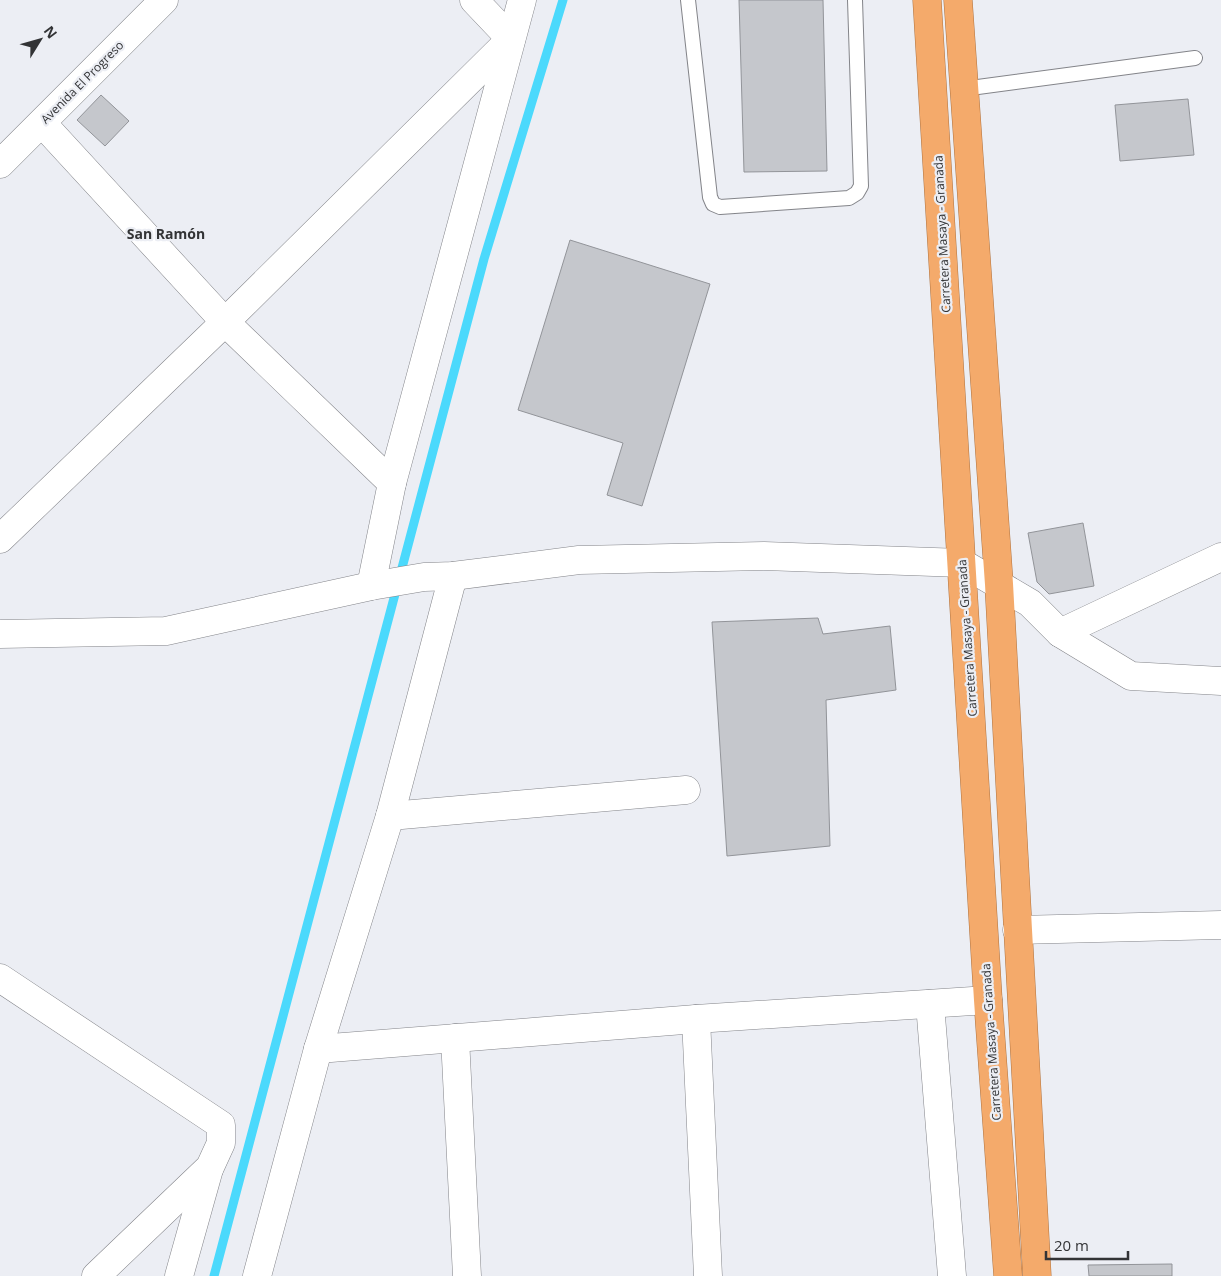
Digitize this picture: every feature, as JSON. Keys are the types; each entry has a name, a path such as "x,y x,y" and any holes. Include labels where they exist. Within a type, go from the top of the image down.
{"highway":[{"name":"Carretera Masaya - Granada","path":"927,0 988,1000 1008,1276"},
{"path":"958,0 999,584 1037,1276"}],"street":[{"name":"Avenida El Progreso","path":"0,164 164,0"},
{"path":"474,0 511,39"},
{"path":"378,585 392,483 522,0"},
{"path":"0,540 225,322 511,39"},
{"path":"42,122 225,322 392,483"},
{"path":"0,634 166,631 424,576 453,576 598,560 764,556 962,563 1030,603 1060,633 1131,676 1221,682"},
{"path":"1060,633 1221,557"},
{"path":"257,1276 318,1049 390,816 453,576"},
{"path":"390,816 686,790"},
{"path":"1017,930 1221,925"},
{"path":"0,978 221,1125 222,1143 210,1167 179,1276"},
{"path":"318,1049 696,1019 988,1000"},
{"path":"930,1004 952,1276"},
{"path":"696,1019 708,1276"},
{"path":"455,1038 467,1276"},
{"path":"96,1276 210,1167"}],"lane":[{"path":"688,0 710,197 713,204 720,207 848,198 857,192 861,186 855,0"},
{"path":"963,89 1196,58"}],"building":[{"path":"739,0 823,0 827,171 744,172"},
{"path":"101,95 129,121 105,146 77,120"},
{"path":"1188,99 1194,155 1120,161 1115,105"},
{"path":"570,240 710,284 642,506 607,495 623,443 518,410"},
{"path":"1083,523 1094,586 1049,594 1037,582 1028,533"},
{"path":"818,618 823,634 890,626 896,690 826,700 830,846 727,856 712,622"},
{"path":"1172,1264 1172,1276 1089,1276 1088,1265"}],"waterway":[{"path":"214,1276 484,259 563,0"}],"district":[{"name":"San Ramón","path":"166,233"}]}
